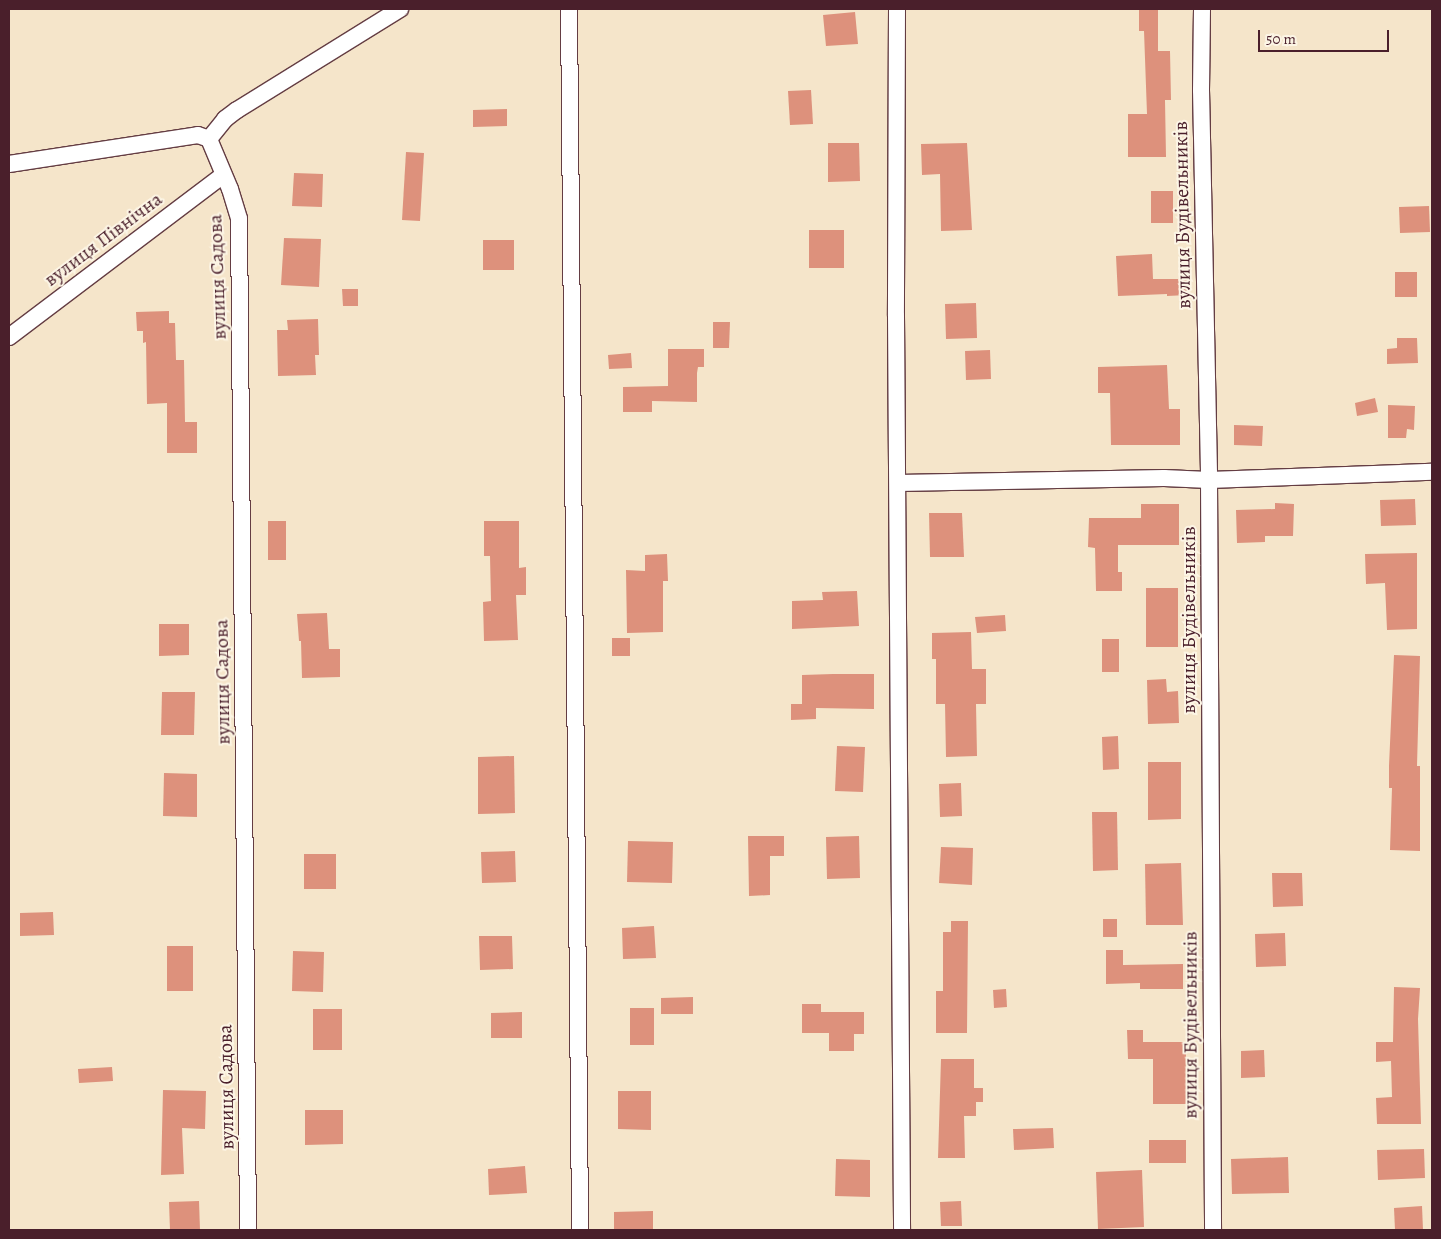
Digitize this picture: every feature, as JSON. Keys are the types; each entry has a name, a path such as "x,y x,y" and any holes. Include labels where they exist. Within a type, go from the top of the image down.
{"street":[{"path":"9,164 198,135 209,139 225,119 237,110 400,9"},
{"path":"569,9 580,1230"},
{"path":"897,9 896,316 902,1230"},
{"name":"вулиця Будівельників","path":"1202,9 1201,90 1208,480 1214,1230"},
{"name":"вулиця Садова","path":"209,139 240,219 248,1230"},
{"name":"вулиця Північна","path":"9,337 223,175"},
{"path":"898,483 1164,478 1208,480 1432,472"}],"building":[{"path":"1139,9 1158,9 1158,51 1170,51 1171,100 1165,100 1166,157 1128,157 1128,114 1147,114 1144,31 1139,31"},
{"path":"855,12 858,44 826,46 823,15"},
{"path":"811,90 813,124 790,125 788,91"},
{"path":"507,109 507,126 473,127 473,110"},
{"path":"828,143 859,143 860,181 828,182"},
{"path":"967,143 972,230 941,231 940,174 922,175 921,144"},
{"path":"406,152 424,153 420,221 402,220"},
{"path":"294,173 323,174 322,207 292,206"},
{"path":"1151,191 1173,191 1173,223 1151,223"},
{"path":"1429,206 1430,232 1400,233 1399,207"},
{"path":"809,230 844,230 844,268 809,268"},
{"path":"284,238 321,239 319,287 281,285"},
{"path":"483,240 514,240 514,270 483,270"},
{"path":"1152,254 1153,279 1187,279 1187,295 1118,296 1116,256"},
{"path":"1395,272 1417,272 1417,297 1395,297"},
{"path":"342,289 358,289 358,306 343,306"},
{"path":"976,303 977,338 946,339 945,304"},
{"path":"169,311 169,323 175,323 176,360 184,360 185,422 197,422 197,453 167,453 167,403 147,404 146,342 143,343 143,331 137,331 136,312"},
{"path":"318,319 319,355 315,355 316,375 278,376 277,330 288,330 287,320"},
{"path":"713,322 730,322 729,348 713,348"},
{"path":"1397,338 1417,338 1418,363 1387,364 1387,349 1397,348"},
{"path":"668,349 704,349 704,367 698,367 697,373 697,402 652,401 652,412 623,412 623,387 668,386"},
{"path":"990,350 991,379 966,380 965,351"},
{"path":"631,353 632,368 609,369 608,355"},
{"path":"1167,365 1169,409 1180,409 1180,445 1111,445 1110,393 1098,393 1098,367"},
{"path":"1375,398 1378,412 1357,416 1355,403"},
{"path":"1388,405 1415,406 1414,430 1407,429 1406,438 1388,438"},
{"path":"1234,425 1263,426 1262,446 1234,445"},
{"path":"1415,499 1416,525 1381,526 1380,500"},
{"path":"1275,503 1294,504 1293,536 1265,536 1265,542 1237,543 1236,510 1275,509"},
{"path":"1141,504 1179,504 1179,545 1118,545 1118,572 1122,572 1122,591 1096,591 1095,548 1088,547 1089,518 1141,518"},
{"path":"929,513 962,513 964,557 930,557"},
{"path":"268,521 286,521 286,560 268,560"},
{"path":"484,521 519,521 519,568 526,567 526,595 516,595 518,640 484,641 483,602 491,601 490,556 484,556"},
{"path":"1417,553 1417,629 1387,630 1385,583 1366,584 1365,554"},
{"path":"667,554 668,581 663,581 663,632 627,633 626,570 645,571 645,555"},
{"path":"1146,588 1178,588 1178,647 1146,647"},
{"path":"857,591 859,626 792,629 792,601 823,600 822,592"},
{"path":"327,613 329,649 340,649 340,677 302,678 301,641 299,641 297,614"},
{"path":"1005,615 1006,631 977,633 975,617"},
{"path":"159,624 189,624 189,655 159,656"},
{"path":"971,632 972,669 986,669 986,704 976,704 977,756 946,757 945,704 936,704 936,659 932,659 932,633"},
{"path":"612,638 630,638 630,656 612,656"},
{"path":"1102,639 1119,639 1119,672 1102,672"},
{"path":"1394,655 1420,656 1417,766 1420,766 1420,851 1390,850 1392,788 1389,788 1389,766"},
{"path":"874,674 874,709 816,708 816,719 791,720 791,704 802,704 802,675"},
{"path":"1166,679 1167,692 1178,691 1179,723 1148,724 1147,680"},
{"path":"162,692 195,692 194,735 161,735"},
{"path":"1118,736 1119,769 1103,770 1102,737"},
{"path":"837,746 865,747 863,792 835,791"},
{"path":"514,756 515,813 478,814 478,757"},
{"path":"1148,762 1181,762 1181,819 1148,820"},
{"path":"164,773 197,774 197,817 163,816"},
{"path":"961,783 962,816 940,817 939,784"},
{"path":"1092,812 1117,812 1118,870 1093,871"},
{"path":"748,836 784,836 784,856 770,856 770,895 749,896"},
{"path":"859,836 860,878 827,879 826,837"},
{"path":"628,841 673,842 672,883 627,882"},
{"path":"941,847 973,848 972,885 939,883"},
{"path":"515,851 516,882 482,883 481,852"},
{"path":"304,854 336,854 336,889 304,889"},
{"path":"1181,863 1183,925 1146,925 1145,864"},
{"path":"1272,873 1302,873 1303,906 1273,907"},
{"path":"53,912 54,935 20,936 20,913"},
{"path":"1103,919 1117,919 1117,937 1103,937"},
{"path":"951,921 968,921 967,1033 936,1033 936,991 943,991 943,932 951,932"},
{"path":"654,926 656,958 623,959 622,928"},
{"path":"1285,933 1286,966 1256,967 1255,934"},
{"path":"479,936 512,936 513,969 480,970"},
{"path":"167,946 193,946 193,991 167,991"},
{"path":"1106,950 1123,950 1123,965 1183,964 1183,989 1140,989 1140,983 1106,984"},
{"path":"293,951 324,952 323,992 292,991"},
{"path":"1394,987 1420,988 1418,1019 1421,1124 1377,1124 1376,1098 1392,1097 1391,1061 1376,1062 1376,1042 1393,1042"},
{"path":"1006,989 1007,1007 994,1008 993,990"},
{"path":"693,997 693,1014 661,1014 661,998"},
{"path":"802,1004 821,1004 821,1012 864,1012 864,1034 854,1034 854,1051 829,1051 829,1033 802,1033"},
{"path":"630,1008 654,1008 654,1045 630,1045"},
{"path":"313,1009 342,1009 342,1050 313,1050"},
{"path":"522,1012 522,1038 491,1038 491,1013"},
{"path":"1127,1030 1143,1030 1143,1042 1186,1042 1186,1104 1153,1104 1153,1059 1128,1059"},
{"path":"1264,1050 1265,1077 1241,1078 1241,1051"},
{"path":"941,1059 974,1059 974,1088 983,1088 983,1102 976,1102 976,1116 964,1116 965,1158 938,1158"},
{"path":"112,1067 113,1081 79,1083 78,1069"},
{"path":"163,1090 206,1091 205,1129 182,1128 184,1174 161,1175"},
{"path":"618,1091 651,1091 651,1130 618,1129"},
{"path":"305,1110 343,1110 343,1144 305,1145"},
{"path":"1053,1128 1054,1148 1014,1150 1013,1129"},
{"path":"1149,1140 1186,1140 1186,1163 1149,1163"},
{"path":"1424,1149 1425,1178 1378,1180 1377,1150"},
{"path":"1288,1157 1289,1193 1232,1194 1231,1159"},
{"path":"836,1159 870,1160 870,1197 835,1196"},
{"path":"525,1166 527,1193 489,1195 488,1169"},
{"path":"1142,1170 1144,1227 1098,1229 1096,1172"},
{"path":"199,1201 200,1230 170,1230 169,1202"},
{"path":"961,1201 962,1226 941,1226 940,1202"},
{"path":"1422,1206 1423,1230 1395,1230 1394,1208"},
{"path":"653,1211 653,1230 614,1230 614,1212"}]}
